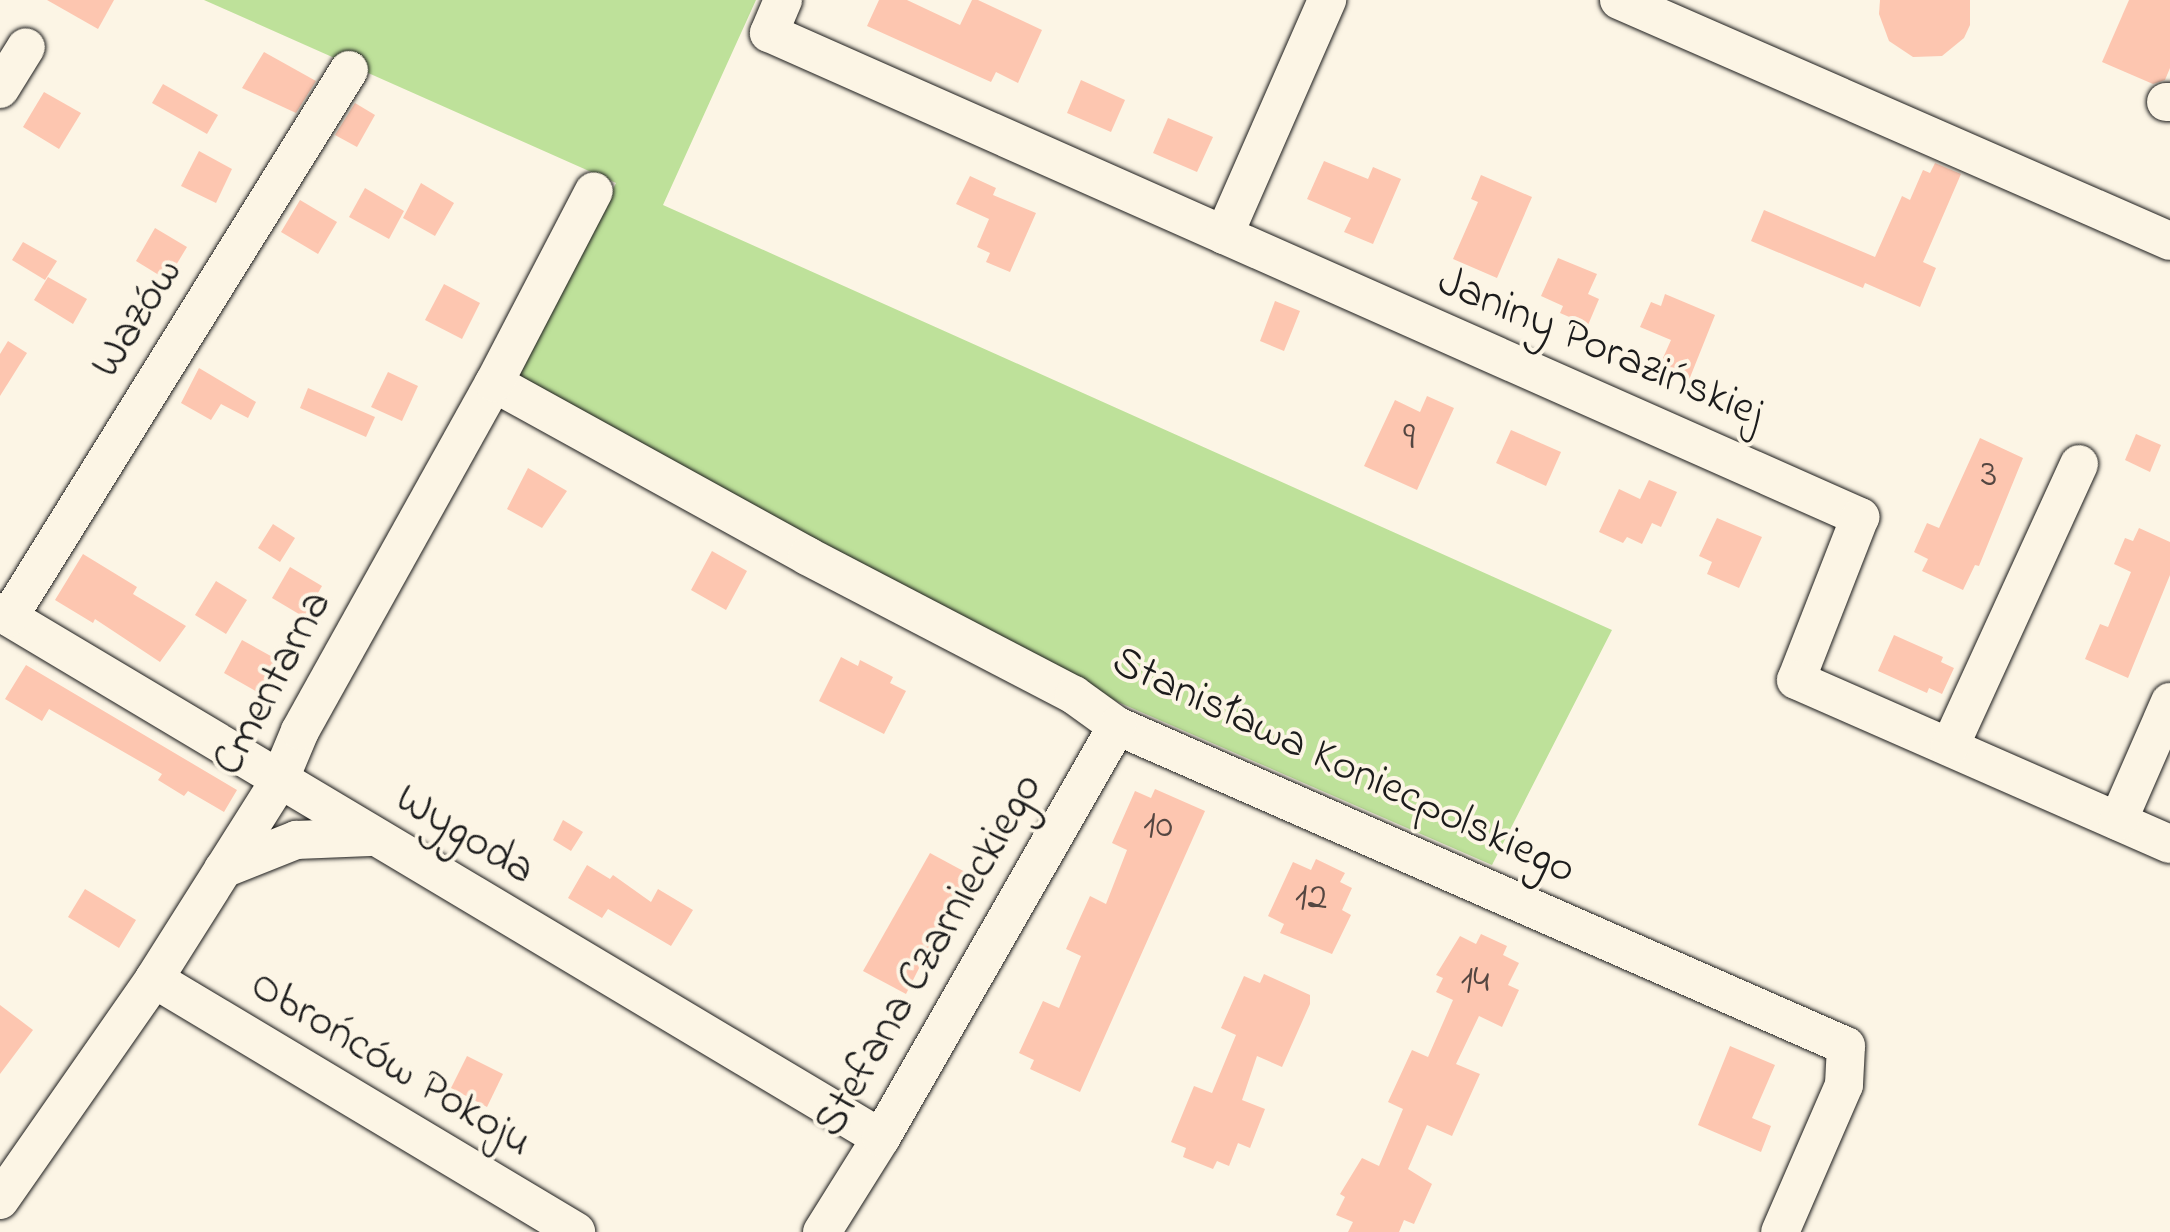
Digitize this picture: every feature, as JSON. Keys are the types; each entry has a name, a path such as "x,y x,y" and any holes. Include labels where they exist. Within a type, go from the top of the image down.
{"street":[{"path":"1224,236 1328,0"},
{"path":"1619,0 2170,241"},
{"name":"Janiny Porazińskiej","path":"776,16 1224,236 1860,517 1796,680 2170,844"},
{"path":"0,89 26,47"},
{"name":"Wazów","path":"4,614 348,70"},
{"name":"Cmentarna","path":"6,1178 154,979 279,781 300,731 494,383 594,190"},
{"name":"Stanisława Koniecpolskiego","path":"494,383 806,556 1074,695 1118,726 1846,1046 1844,1085 1780,1232"},
{"path":"1950,746 2079,464"},
{"name":"Wygoda","path":"4,614 881,1138"},
{"path":"2118,820 2170,702"},
{"name":"Stefana Czarnieckiego","path":"822,1232 881,1138 1118,726"},
{"path":"223,869 296,840 372,837"},
{"name":"Obrońców Pokoju","path":"154,979 576,1232"}],"green space":[{"path":"204,0 756,0 663,205 1612,630 1492,865 1118,702 518,379 616,183"}],"building":[{"path":"47,0 114,0 98,29"},
{"path":"879,0 907,0 960,25 972,0 978,0 1042,30 1018,83 996,72 991,82 867,26"},
{"path":"1880,0 1970,0 1970,25 1964,38 1942,56 1913,57 1889,41 1879,14"},
{"path":"2129,0 2170,0 2170,68 2165,80 2153,84 2102,62"},
{"path":"264,52 316,81 296,113 242,88"},
{"path":"1081,80 1125,100 1111,132 1067,113"},
{"path":"163,84 218,115 207,134 152,103"},
{"path":"44,92 81,113 59,149 23,127"},
{"path":"355,103 375,115 357,147 335,135"},
{"path":"1168,118 1213,137 1197,172 1153,153"},
{"path":"199,151 232,169 216,203 181,186"},
{"path":"1324,161 1368,179 1373,167 1401,179 1373,244 1344,232 1351,218 1307,199"},
{"path":"1935,163 1961,174 1923,262 1936,268 1920,307 1865,283 1863,288 1751,241 1764,210 1875,257 1902,196 1910,200 1923,170 1930,173"},
{"path":"1481,175 1532,197 1497,278 1453,259 1478,202 1471,199"},
{"path":"970,176 996,188 993,195 1036,213 1010,272 986,262 990,253 977,247 989,219 956,204"},
{"path":"421,183 454,203 435,236 403,218"},
{"path":"365,188 404,211 389,239 349,217"},
{"path":"300,200 337,222 318,254 281,232"},
{"path":"155,228 187,247 167,280 136,261"},
{"path":"23,242 57,261 45,280 12,260"},
{"path":"1558,258 1597,274 1588,294 1599,299 1588,325 1560,313 1563,306 1541,296"},
{"path":"48,277 87,299 73,324 34,300"},
{"path":"444,284 480,303 462,339 425,320"},
{"path":"1665,294 1715,315 1689,380 1659,367 1671,340 1640,327 1651,302 1661,306"},
{"path":"1275,301 1300,311 1284,351 1260,341"},
{"path":"8,341 27,353 0,396 0,354"},
{"path":"199,368 256,402 248,418 221,404 211,420 181,403"},
{"path":"388,372 418,386 402,421 371,407"},
{"path":"308,388 375,417 366,437 300,408"},
{"path":"1427,396 1454,408 1417,490 1364,466 1395,400 1420,412"},
{"path":"1511,430 1561,452 1546,486 1496,463"},
{"path":"2136,434 2161,445 2150,472 2125,460"},
{"path":"1980,438 2023,458 1979,566 1975,565 1963,590 1922,571 1928,559 1914,552 1927,523 1939,528"},
{"path":"528,468 567,491 542,528 507,509"},
{"path":"1649,480 1677,492 1661,527 1652,523 1642,544 1627,537 1623,543 1599,532 1619,489 1640,499"},
{"path":"1717,518 1762,537 1739,588 1707,574 1712,562 1699,556"},
{"path":"273,524 295,538 280,562 258,548"},
{"path":"2139,528 2170,542 2170,575 2128,678 2085,659 2100,624 2108,627 2131,572 2114,564 2125,538 2133,541"},
{"path":"712,551 747,571 726,610 691,590"},
{"path":"83,554 137,587 133,594 186,626 160,662 95,619 93,623 55,600"},
{"path":"290,567 322,586 304,617 272,598"},
{"path":"216,581 247,600 226,634 195,615"},
{"path":"1894,635 1943,657 1941,662 1954,668 1942,694 1929,688 1927,693 1878,671"},
{"path":"242,640 278,660 259,693 224,673"},
{"path":"841,657 858,666 860,660 893,677 890,683 906,691 884,734 819,701"},
{"path":"26,665 237,790 224,812 188,791 184,796 158,780 162,774 49,709 42,721 5,699"},
{"path":"1155,789 1205,811 1080,1092 1030,1069 1034,1060 1019,1053 1043,1001 1059,1008 1081,956 1066,949 1090,896 1106,904 1127,850 1112,843 1135,791 1151,798"},
{"path":"563,820 583,832 571,851 553,840"},
{"path":"930,853 967,873 906,994 863,971"},
{"path":"1316,859 1345,873 1340,882 1352,888 1342,910 1351,915 1332,954 1280,933 1284,924 1268,916 1293,862 1311,870"},
{"path":"587,865 610,879 613,875 651,902 658,889 693,910 671,946 608,909 602,918 568,898"},
{"path":"85,889 136,920 119,948 68,917"},
{"path":"1481,934 1507,946 1503,955 1519,963 1508,985 1519,990 1502,1027 1479,1016 1456,1064 1480,1074 1452,1136 1427,1125 1408,1169 1432,1184 1414,1224 1404,1220 1399,1232 1348,1232 1353,1222 1336,1215 1345,1197 1340,1194 1362,1158 1379,1166 1403,1109 1388,1102 1412,1050 1428,1057 1453,1000 1436,992 1443,978 1436,975 1460,936 1476,944"},
{"path":"1264,974 1310,995 1310,1004 1282,1067 1257,1056 1242,1100 1265,1109 1250,1148 1238,1143 1229,1166 1217,1161 1213,1169 1183,1157 1186,1148 1171,1142 1194,1086 1212,1093 1236,1035 1221,1028 1244,976 1260,983"},
{"path":"0,1005 33,1030 0,1074"},
{"path":"1730,1046 1775,1065 1752,1118 1771,1126 1761,1152 1698,1125"},
{"path":"467,1056 503,1074 487,1107 451,1088"}]}
